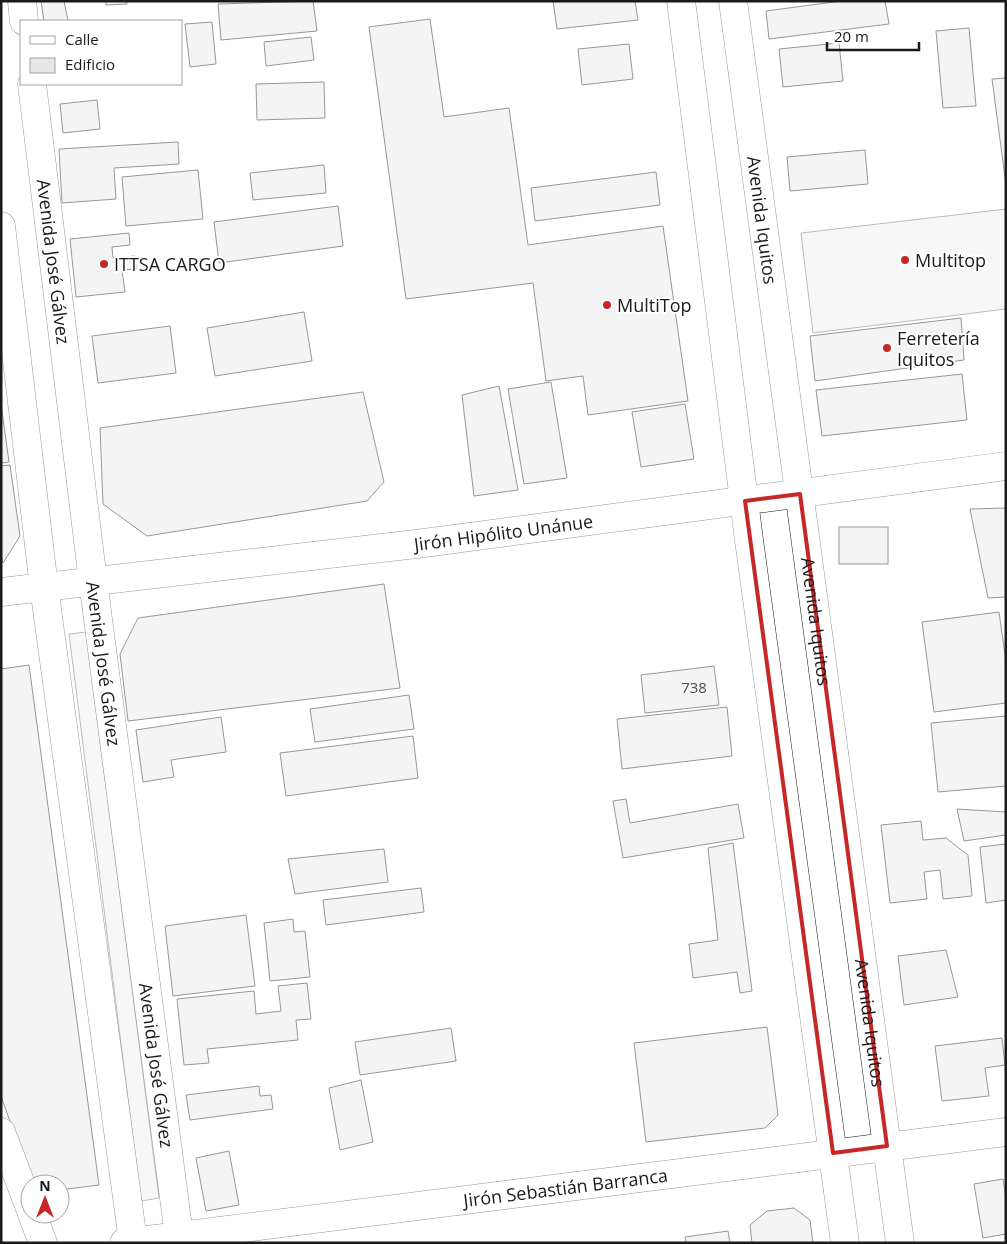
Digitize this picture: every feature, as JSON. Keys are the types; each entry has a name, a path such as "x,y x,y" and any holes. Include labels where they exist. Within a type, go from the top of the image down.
{"street":[{"path":"22,1 24,20"},
{"path":"681,1 745,501 845,1243"},
{"name":"Avenida Iquitos","path":"733,1 900,1243"},
{"name":"Avenida José Gálvez","path":"32,85 93,582 180,1239"},
{"path":"1,226 44,587 129,1242"},
{"name":"Jirón Hipólito Unánue","path":"1,592 416,544 1006,466"},
{"path":"1,1132 20,1182"},
{"name":"Jirón Sebastián Barranca","path":"129,1242 180,1239 1006,1132"},
{"path":"36,1224 43,1243"}],"highlighted area":[{"path":"800,494 887,1146 833,1153 745,501"}],"shaded area":[{"name":"Multitop","path":"1006,209 1006,309 813,333 801,233"},
{"path":"86,632 159,1198 141,1201 69,634"}],"building":[{"path":"41,1 64,1 68,20 44,20"},
{"path":"106,1 127,1 127,4 106,5"},
{"path":"313,1 317,31 221,40 218,4"},
{"path":"553,1 635,1 638,20 557,29"},
{"path":"841,1 885,1 889,24 769,39 766,11"},
{"path":"430,19 444,117 509,108 528,245 663,226 688,401 588,415 583,376 546,381 533,283 406,299 369,27"},
{"path":"212,22 216,64 190,67 185,24"},
{"path":"969,28 976,106 943,108 936,31"},
{"path":"311,37 314,60 266,66 264,42"},
{"path":"839,43 843,81 783,87 779,49"},
{"path":"629,44 633,79 582,85 578,49"},
{"path":"1006,78 1006,185 992,79"},
{"path":"324,82 325,118 257,120 256,84"},
{"path":"97,100 100,129 63,133 60,104"},
{"path":"178,142 179,164 114,168 116,199 62,203 59,149"},
{"path":"865,150 868,184 790,191 787,157"},
{"path":"324,165 326,193 253,200 250,173"},
{"path":"198,170 203,219 126,226 122,177"},
{"path":"656,172 660,205 535,221 531,188"},
{"path":"338,206 343,246 219,263 214,222"},
{"name":"ITTSA CARGO","path":"129,233 130,245 112,247 113,258 135,256 137,269 122,270 125,292 76,297 70,239"},
{"path":"304,312 312,361 215,376 207,328"},
{"name":"Ferretería Iquitos","path":"961,318 964,360 815,381 810,336"},
{"path":"170,326 176,373 98,383 92,336"},
{"path":"962,374 967,420 822,436 816,390"},
{"path":"551,382 567,478 524,484 508,389"},
{"path":"499,386 518,490 474,496 462,395"},
{"path":"363,392 384,482 367,501 147,536 103,504 100,428"},
{"path":"1,404 9,462 1,463"},
{"path":"685,404 694,459 641,467 632,412"},
{"path":"10,465 20,536 3,563 1,554 1,466"},
{"path":"1006,508 1006,597 988,598 970,509"},
{"path":"839,527 888,527 888,564 839,564"},
{"path":"384,584 400,688 128,721 120,654 138,618"},
{"path":"999,612 1006,662 1006,703 934,712 922,622"},
{"path":"29,665 99,1185 70,1189 70,1174 28,1174 1,1096 1,669"},
{"path":"714,666 719,705 645,713 641,675"},
{"path":"409,695 414,729 315,742 310,709"},
{"path":"727,707 732,756 622,769 617,719"},
{"path":"1006,716 1006,786 938,792 931,723"},
{"path":"221,717 226,752 171,760 174,777 143,782 136,730"},
{"path":"413,736 418,778 286,796 280,753"},
{"path":"626,799 630,823 738,804 744,838 623,858 613,801"},
{"path":"957,809 1006,812 1006,835 964,841"},
{"path":"921,821 923,840 946,838 968,855 972,896 943,899 940,870 924,872 927,899 890,903 881,825"},
{"path":"733,843 752,991 740,993 737,972 693,978 689,944 718,940 708,848"},
{"path":"1006,844 1006,900 986,903 980,847"},
{"path":"384,849 388,882 295,894 288,859"},
{"path":"421,888 424,912 326,925 323,900"},
{"path":"246,915 255,986 173,996 165,926"},
{"path":"293,919 294,932 305,931 310,977 270,981 264,923"},
{"path":"946,950 958,997 904,1005 898,956"},
{"path":"307,983 311,1019 296,1020 298,1040 207,1049 209,1063 184,1065 177,999 254,991 256,1014 281,1011 278,986"},
{"path":"767,1027 778,1115 765,1128 646,1142 634,1043"},
{"path":"451,1028 456,1061 360,1075 355,1042"},
{"path":"1002,1038 1005,1065 985,1068 989,1096 942,1101 935,1046"},
{"path":"361,1080 373,1142 340,1150 329,1088"},
{"path":"259,1086 260,1096 271,1095 273,1109 190,1120 186,1095"},
{"path":"229,1151 239,1205 206,1211 196,1158"},
{"path":"1003,1179 1006,1198 1006,1234 983,1238 974,1184"},
{"path":"794,1208 810,1220 813,1243 752,1243 750,1225 767,1211"},
{"path":"728,1231 730,1243 686,1243 685,1237"}],"place":[{"name":"Multitop","path":"905,260"},
{"name":"ITTSA CARGO","path":"104,264"},
{"name":"MultiTop","path":"607,305"},
{"name":"Ferretería Iquitos","path":"887,348"}]}
